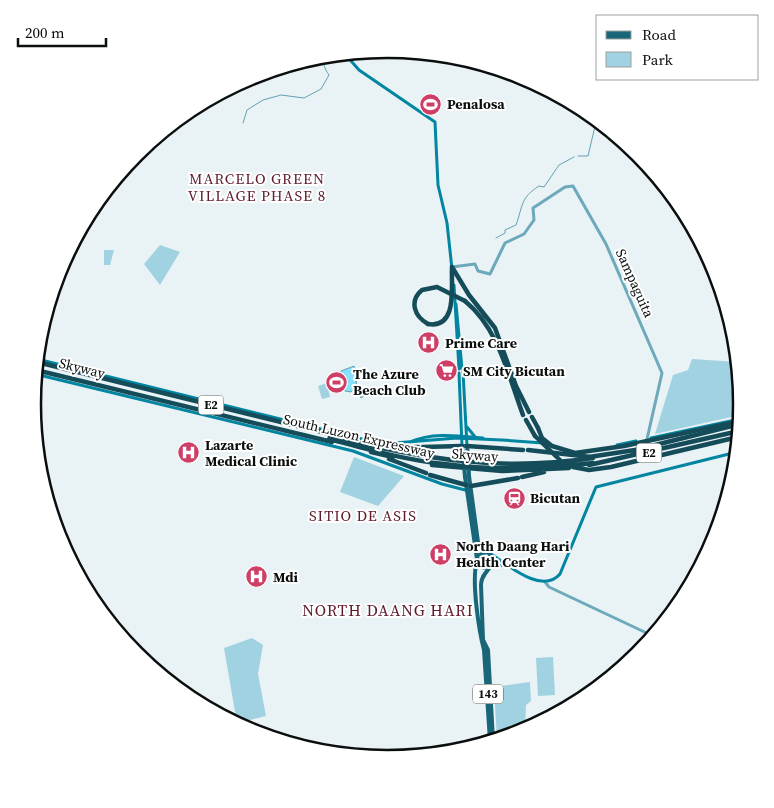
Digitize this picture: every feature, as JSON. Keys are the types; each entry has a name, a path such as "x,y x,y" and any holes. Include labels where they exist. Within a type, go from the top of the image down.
{"highway":[{"path":"452,267 464,288 495,328 516,386 546,442 558,450 575,453 624,446 732,424"},
{"path":"452,267 450,293 449,313 442,322 428,324 417,315 414,304 418,294 427,287 444,289 450,293 474,308 493,334 524,417 535,436 560,461 572,467 589,470 611,467 731,439"},
{"path":"454,292 458,286 464,288"},
{"name":"Skyway","path":"43,368 376,447 445,460 480,464 548,464 593,458 636,451 732,424"},
{"name":"Skyway","path":"43,368 400,457 480,468 525,469 593,463 732,432"},
{"name":"South Luzon Expressway","path":"43,368 385,447 445,458 502,464 548,463 635,450 732,424"},
{"name":"South Luzon Expressway","path":"43,368 381,455 480,470 558,469 624,459 732,432"},
{"path":"385,447 465,446 593,457"},
{"path":"381,455 469,488 558,469"}],"main road":[{"path":"349,60 359,70 435,122 438,185 447,223 452,267 466,423 464,438"},
{"path":"43,368 374,442 407,443 434,436 536,442 572,451 732,423"},
{"path":"43,368 353,451 469,488 465,455 461,371"},
{"path":"466,423 470,433 476,438"},
{"path":"464,438 502,440"},
{"path":"514,568 481,567 477,560 481,553 489,553 536,580 544,582 556,579 560,574 596,487 729,454"},
{"name":"143","path":"469,488 478,542 494,559 491,567 482,577 480,585 483,640 488,650 492,733"},
{"name":"143","path":"469,488 477,560 475,568 480,638 484,650 491,733"}],"street":[{"name":"Sampaguita","path":"452,267 475,264 478,271 490,274 505,243 524,234 534,220 533,208 572,185 606,244 662,373 649,439"},
{"path":"544,582 549,587 646,633"}],"green space":[{"path":"160,245 180,252 160,285 144,264"},
{"path":"104,250 114,250 110,265 104,265"},
{"path":"692,359 730,362 732,417 655,434 673,375 688,370"},
{"path":"327,383 330,397 322,399 318,386"},
{"path":"354,457 404,476 378,506 340,492"},
{"path":"252,638 263,645 258,674 266,716 249,720 236,715 224,648"},
{"path":"553,657 555,695 538,696 536,658"},
{"path":"530,682 531,701 526,705 525,720 497,731 494,687"}],"shaded area":[{"path":"354,366 357,387 364,396 361,398 354,389 351,392 345,391 341,371"}],"waterway":[{"path":"243,123 247,110 263,100 281,95 304,98 321,89 329,75 324,64"},
{"path":"578,156 588,156 595,128"},
{"path":"496,238 505,233 505,230 516,225 528,194 539,186 544,187 559,165 574,157"}],"place":[{"name":"Penalosa","path":"431,104"},
{"name":"Prime Care","path":"429,343"},
{"name":"SM City Bicutan","path":"447,371"},
{"name":"The Azure Beach Club","path":"337,382"},
{"name":"Lazarte Medical Clinic","path":"189,453"},
{"name":"Bicutan","path":"514,498"},
{"name":"North Daang Hari Health Center","path":"440,554"},
{"name":"Mdi","path":"257,577"}],"district":[{"name":"MARCELO GREEN VILLAGE PHASE 8","path":"257,186"},
{"name":"SITIO DE ASIS","path":"363,515"},
{"name":"NORTH DAANG HARI","path":"388,610"}]}
